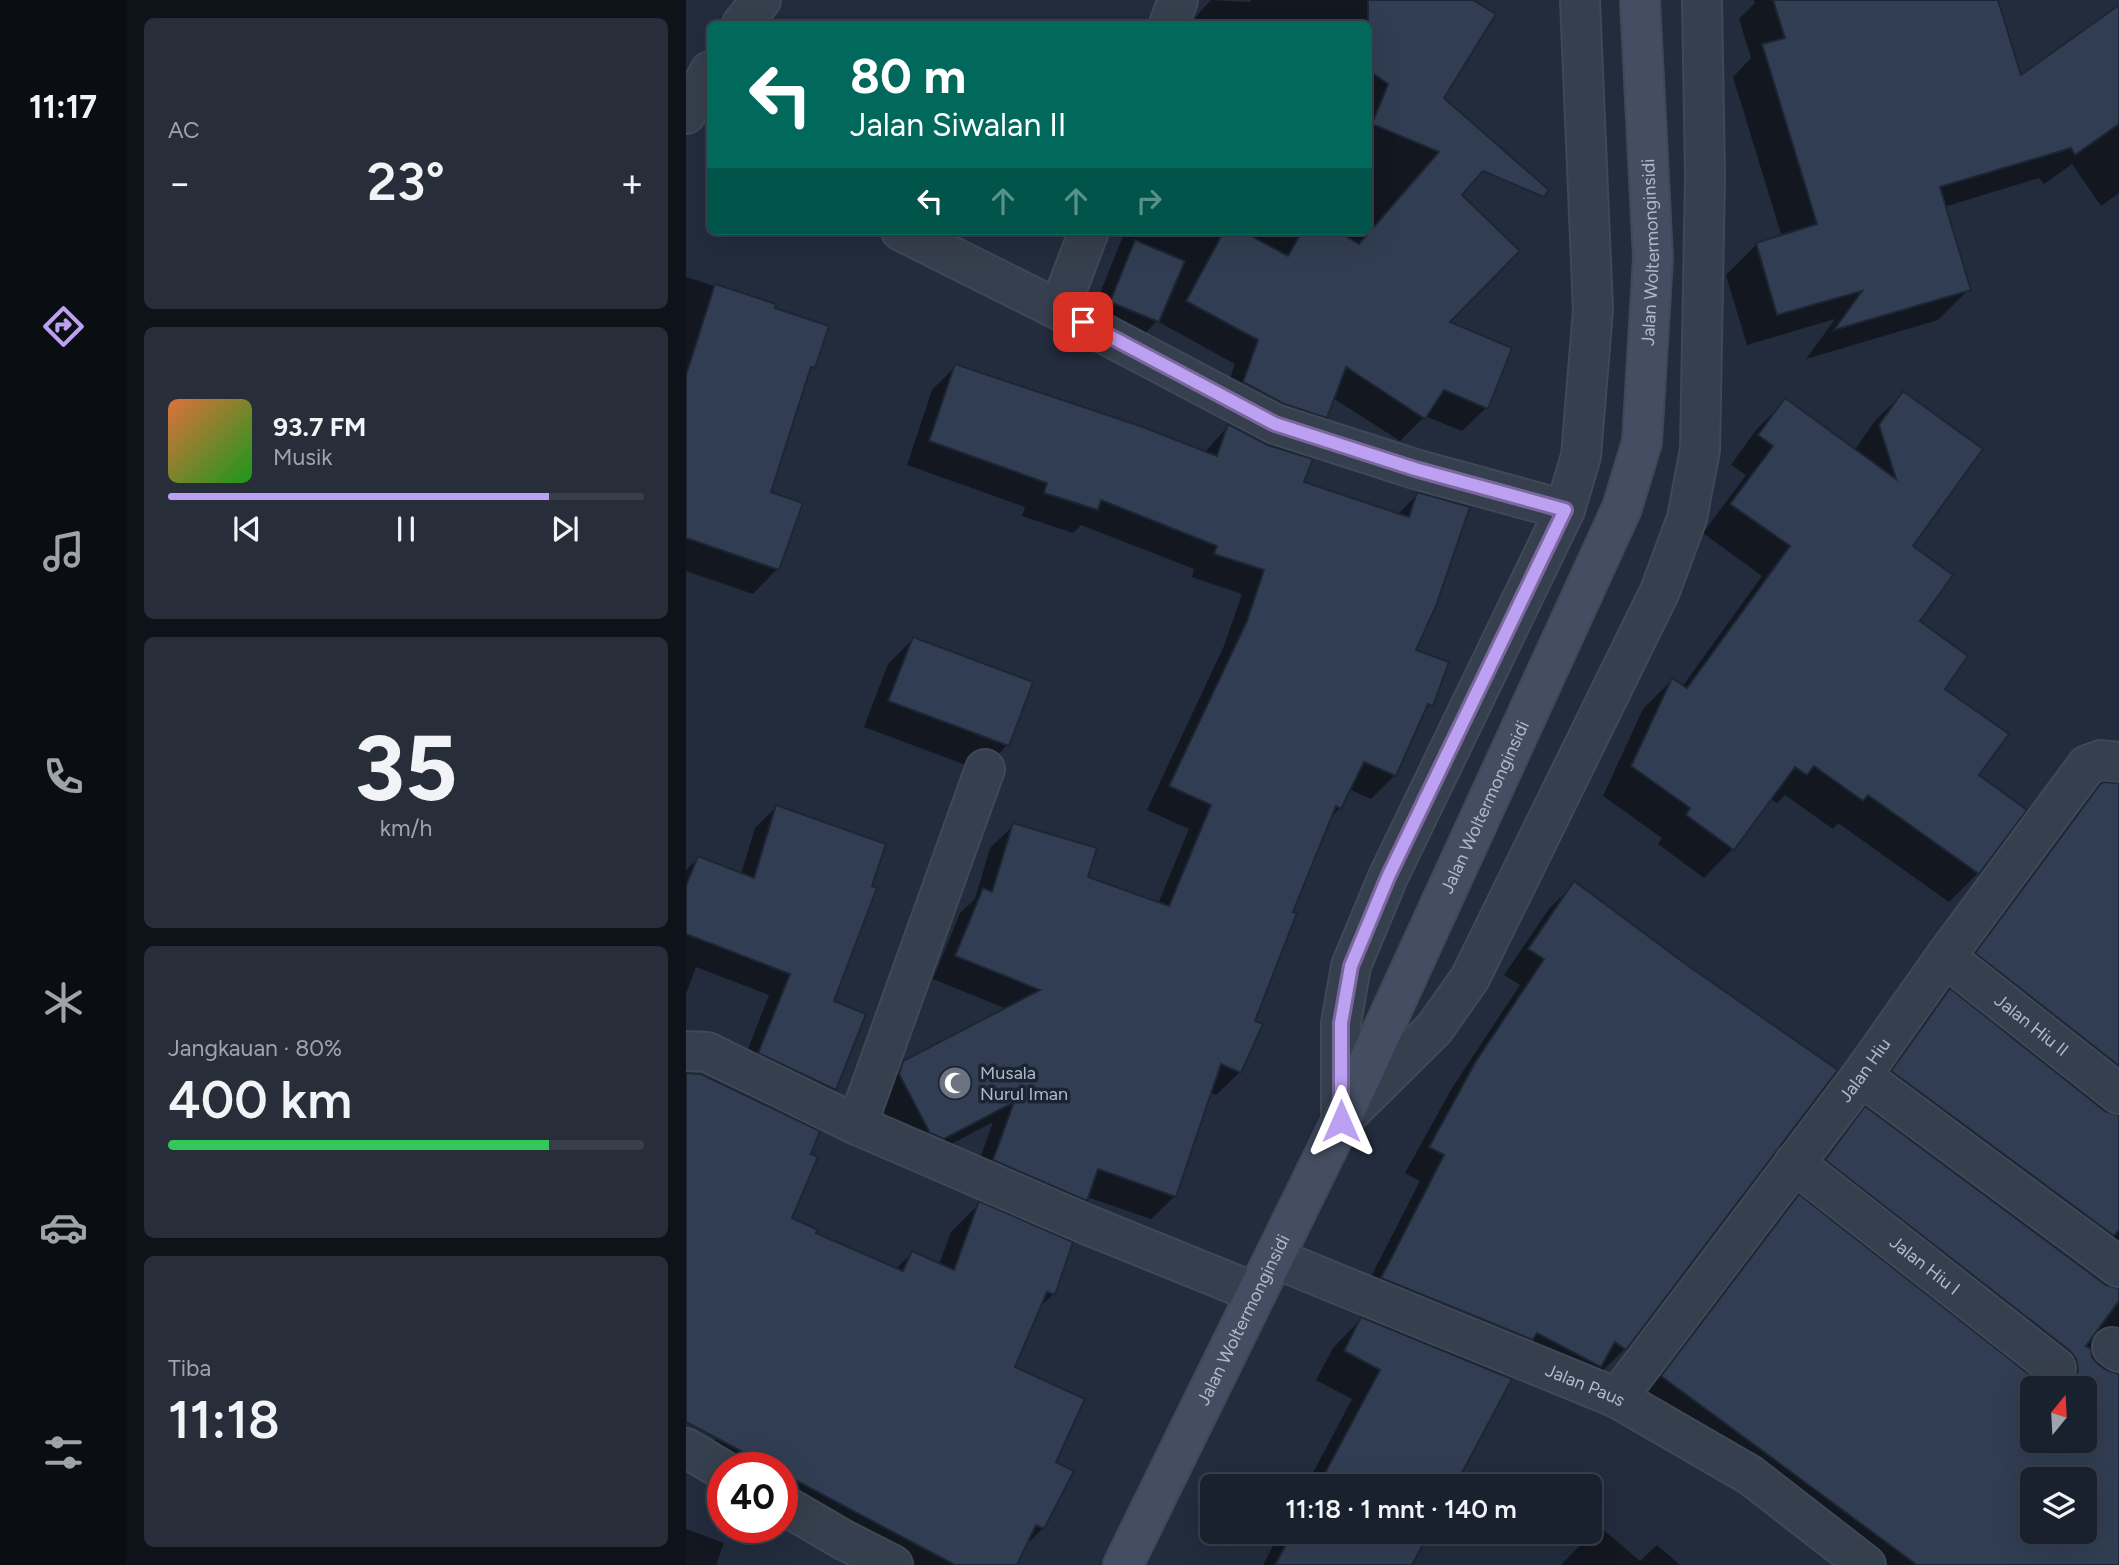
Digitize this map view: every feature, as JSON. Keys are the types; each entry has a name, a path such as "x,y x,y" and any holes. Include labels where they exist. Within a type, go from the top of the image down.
{"main road":[{"name":"Jalan Woltermonginsidi","path":"1123,1565 1341,1121 1622,508 1642,442 1653,258 1640,0"}],"street":[{"path":"744,21 761,0"},
{"path":"1170,21 1178,0"},
{"path":"1341,1121 1341,1023 1351,966 1388,877 1565,510 1581,456 1593,310 1580,0"},
{"path":"1341,1121 1434,1029 1470,978 1660,591 1688,517 1700,450 1705,177 1702,0"},
{"path":"686,114 707,76"},
{"path":"686,124 707,134"},
{"path":"909,235 1059,310 1275,424 1415,469 1565,510"},
{"path":"1059,310 1087,235"},
{"name":"Jalan Hiu","path":"1618,1398 1861,1076 2087,765 2101,760 2119,762"},
{"path":"857,1125 985,769"},
{"name":"Jalan Hiu II","path":"1945,957 2119,1094"},
{"path":"686,1051 707,1052 857,1125 1088,1225 1256,1293"},
{"path":"1861,1076 2119,1267"},
{"name":"Jalan Hiu I","path":"1794,1163 2056,1368"},
{"name":"Jalan Paus","path":"1274,1258 1618,1398 1750,1475 1866,1565"},
{"path":"686,1448 707,1460"},
{"path":"798,1513 893,1565"}],"building":[{"path":"1368,0 1473,0 1496,14 1444,98 1549,190 1544,197 1483,171 1462,195 1520,251 1450,322 1512,348 1488,409 1444,390 1425,419 1346,367 1327,418 1284,404 1243,382 1258,340 1186,301 1222,235 1249,235 1288,256 1300,235 1343,235 1359,244 1367,235 1372,235 1372,229 1439,152 1372,124 1388,84 1372,73 1372,21 1368,21"},
{"path":"1773,0 1998,0 2021,75 2119,5 2119,124 2075,155 2071,148 1940,187 1971,290 1834,330 1862,291 1777,315 1756,243 1817,224 1762,44 1785,38"},
{"path":"1135,240 1185,261 1159,322 1110,302"},
{"path":"715,284 776,304 775,308 829,326 815,368 811,367 771,492 803,503 779,570 686,538 686,375"},
{"path":"955,364 1140,426 1217,456 1228,424 1268,445 1313,459 1304,482 1409,517 1417,492 1470,507 1436,606 1416,650 1449,662 1433,706 1428,704 1396,776 1364,762 1341,809 1336,806 1293,912 1297,913 1255,1021 1263,1024 1241,1073 1221,1064 1176,1197 1098,1169 1087,1201 993,1160 1014,1102 944,1139 930,1133 899,1074 903,1061 1040,990 955,956 983,888 992,892 1013,823 1097,848 1088,877 1169,906 1211,805 1169,786 1247,621 1264,570 1214,554 1217,546 1101,500 1098,510 1044,493 1047,483 929,441"},
{"path":"1903,391 1983,449 1913,546 1953,575 1920,621 1968,656 1945,689 2009,734 1979,775 2027,810 1979,874 1868,795 1863,801 1814,766 1807,775 1795,767 1734,850 1686,815 1690,808 1631,766 1672,678 1687,688 1790,546 1730,504 1773,446 1758,435 1785,398 1896,479 1879,425"},
{"path":"913,637 1033,682 1009,746 888,701"},
{"path":"2104,782 2119,783 2119,1066 1975,953"},
{"path":"776,805 886,844 872,886 877,888 834,1001 866,1014 836,1090 758,1053 790,974 686,934 686,886 698,856 754,878"},
{"path":"1574,881 1687,965 1838,1070 1626,1350 1615,1342 1601,1367 1537,1333 1533,1340 1381,1278 1444,1155 1429,1147 1476,1061 1544,959 1528,949"},
{"path":"1950,988 2105,1111 2119,1115 2119,1230 2114,1236 1891,1071"},
{"path":"686,1073 701,1074 820,1131 811,1154 818,1157 792,1218 818,1230 816,1233 903,1271 912,1251 954,1270 979,1201 1073,1242 1055,1295 1047,1292 1015,1367 1085,1399 1056,1462 1074,1471 1044,1529 1036,1525 1017,1565 955,1565 798,1482 798,1452 743,1452 686,1422"},
{"path":"1865,1106 2106,1285 2119,1288 2119,1301 2086,1346 2091,1349 2092,1357 2099,1365 2119,1374 2119,1565 1917,1565 1661,1376 1799,1194 2032,1376 2020,1376 2020,1453 2097,1453 2097,1376 2076,1376 2078,1370 2076,1359 2070,1351 1825,1160"},
{"path":"1361,1317 1512,1379 1461,1474 1324,1474 1380,1370 1344,1351"},
{"path":"1286,1544 1423,1544 1412,1565 1275,1565"}],"place":[{"name":"Musala Nurul Iman","path":"955,1083"}],"route":[{"path":"1083,322 1275,424 1415,469 1565,510 1388,877 1351,966 1341,1023 1341,1121"}]}
